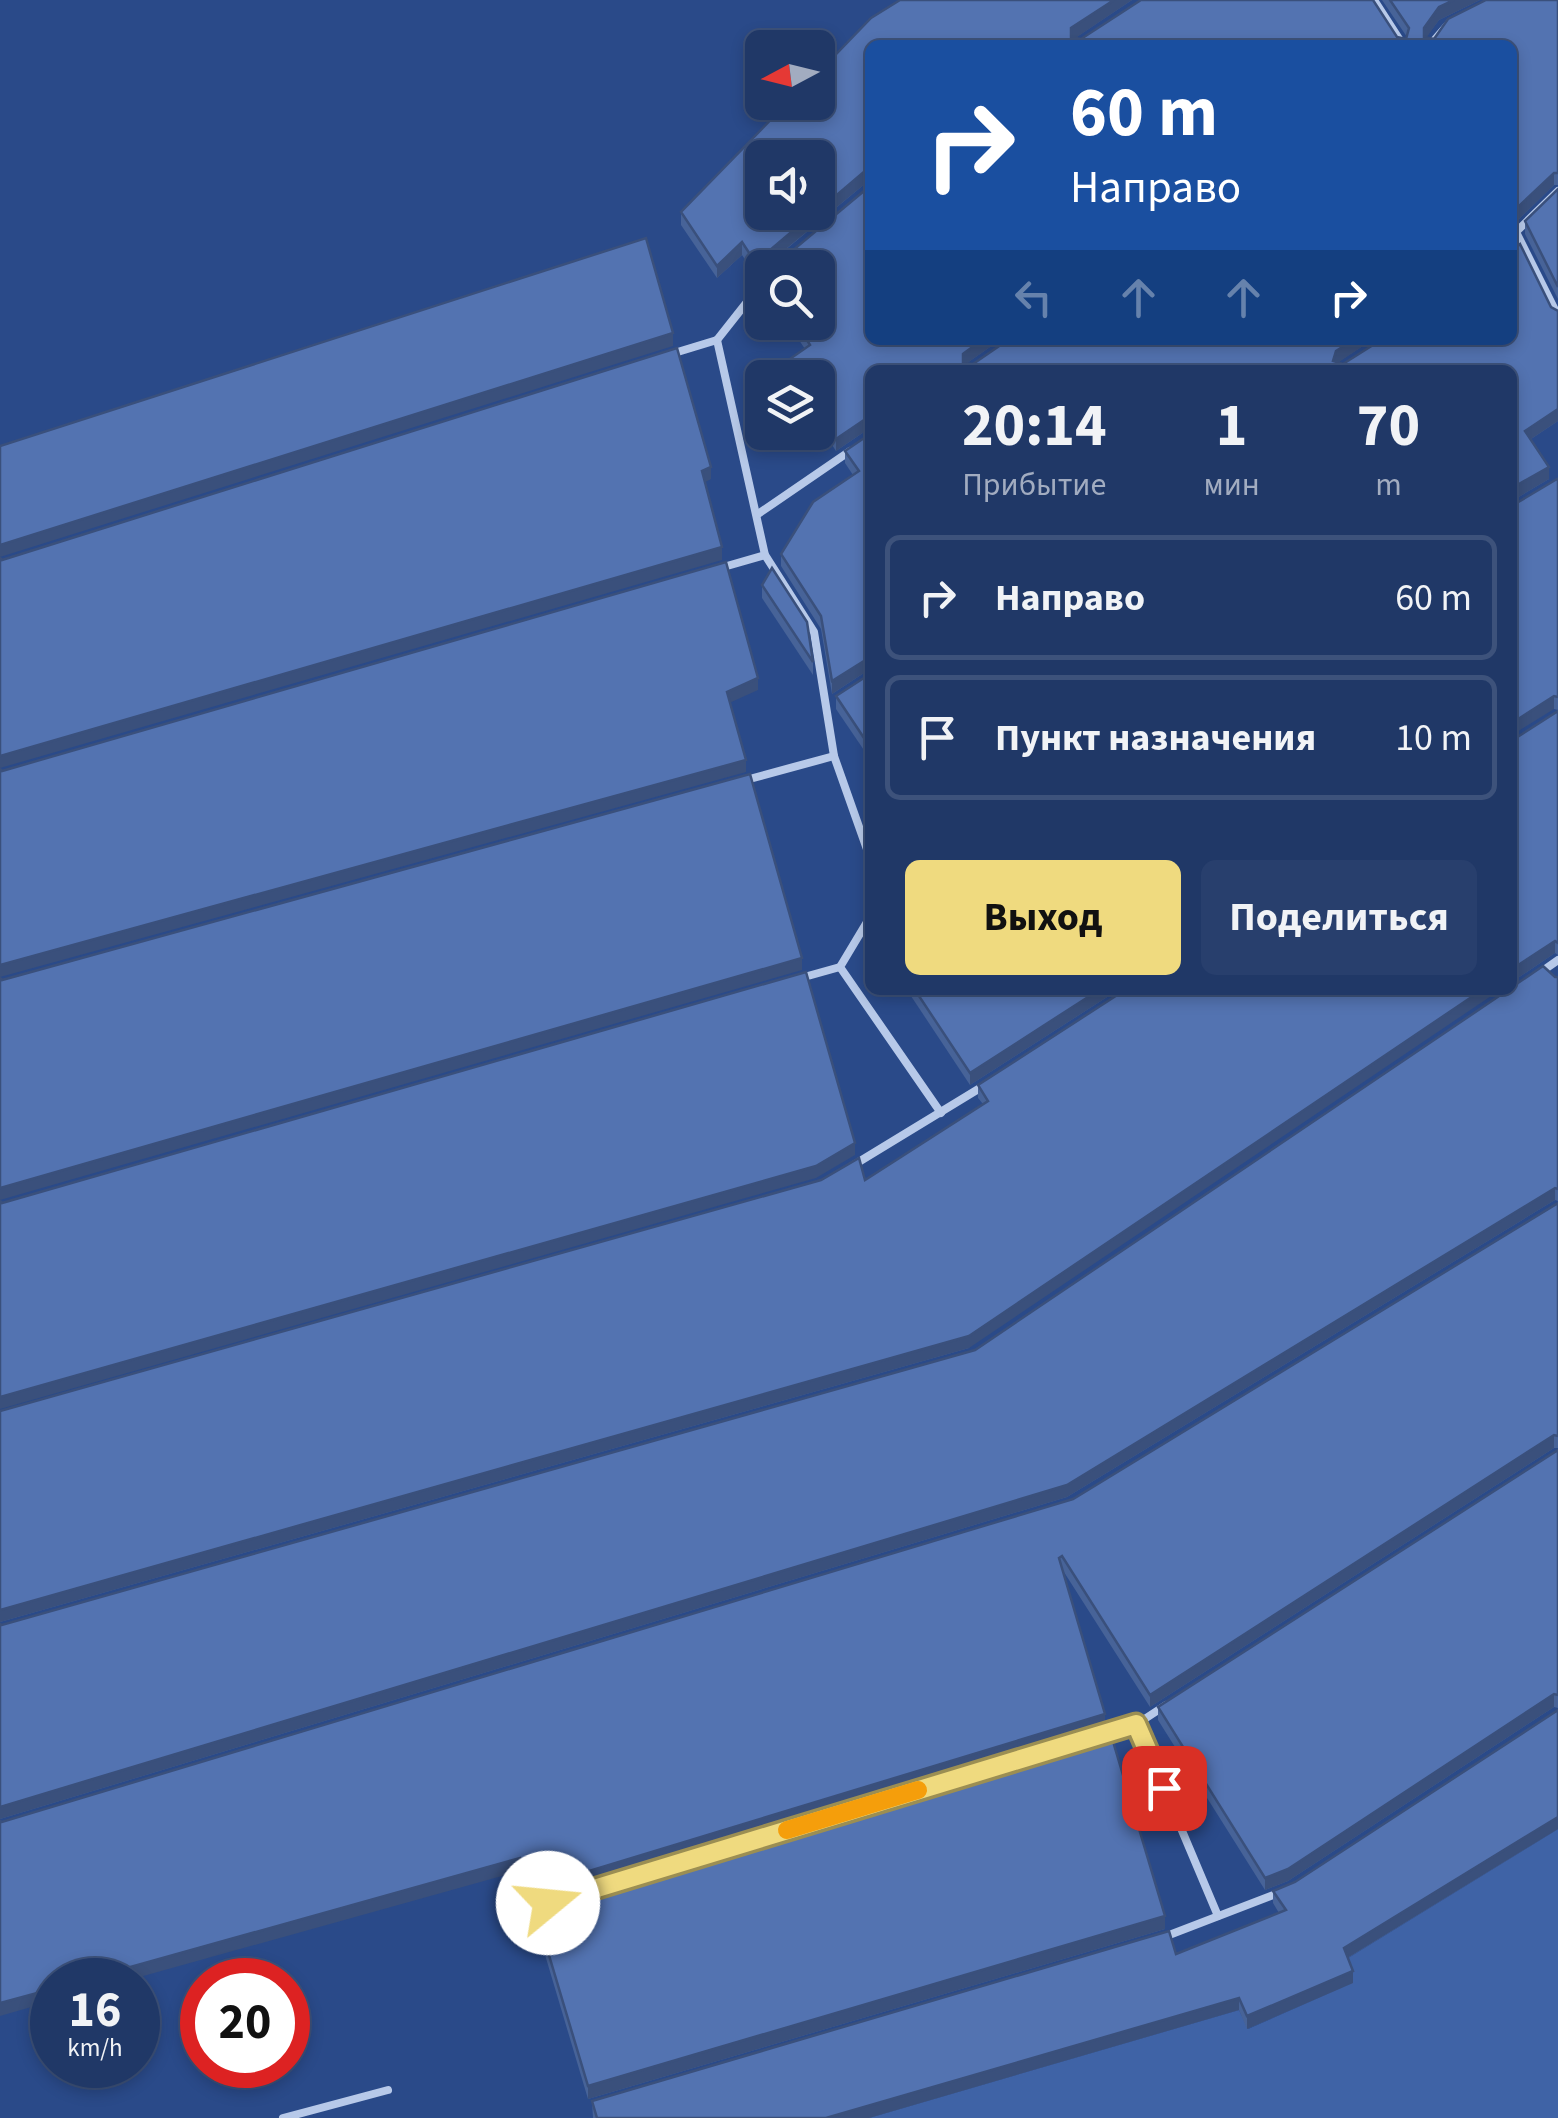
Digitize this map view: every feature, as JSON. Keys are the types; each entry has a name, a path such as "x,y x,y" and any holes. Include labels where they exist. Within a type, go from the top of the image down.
{"lane":[{"path":"1374,0 1399,40"},
{"path":"1433,40 1443,26 1460,17"},
{"path":"1517,225 1558,190"},
{"path":"1517,231 1558,316"},
{"path":"663,356 717,340 745,305"},
{"path":"717,340 765,555 814,632 834,756 865,845"},
{"path":"758,514 854,448"},
{"path":"702,574 765,555"},
{"path":"828,705 842,696"},
{"path":"738,782 834,756"},
{"path":"782,983 840,966 865,925"},
{"path":"1528,980 1558,960"},
{"path":"840,966 941,1113"},
{"path":"1544,970 1558,983"},
{"path":"834,1176 989,1082"},
{"path":"1099,1735 1136,1724 1170,1702"},
{"path":"1136,1724 1218,1916"},
{"path":"1148,1942 1291,1888"},
{"path":"283,2118 388,2090"}],"shaded area":[{"path":"1558,1829 1558,2118 869,2118 1239,2010 1248,2029 1352,1983 1345,1960"}],"building":[{"path":"900,0 1114,0 1071,28 1071,37 1081,39 1141,0 1373,0 1397,37 1406,39 1409,28 1390,0 1454,0 1439,7 1424,28 1424,37 1434,39 1448,19 1486,0 1558,0 1558,173 1517,207 1517,40 865,40 865,171 835,196 835,140 751,140 770,120 835,120 835,55 871,18"},
{"path":"745,146 745,230 794,230 770,250 747,250 742,242 717,266 681,212"},
{"path":"1558,189 1558,287 1525,221"},
{"path":"865,190 865,345 975,345 963,354 963,363 973,364 1001,345 1345,345 1336,351 1333,361 1343,364 1373,345 1517,345 1520,244 1551,307 1558,311 1558,409 1525,431 1549,467 1517,485 1517,365 865,365 865,419 836,439 835,360 788,360 810,345 807,340 835,340 835,250 793,250 817,230 835,230 835,215"},
{"path":"646,238 673,333 0,545 0,446"},
{"path":"677,348 711,467 702,471 722,547 0,756 0,558"},
{"path":"865,437 865,660 832,681 821,616 781,554 813,502 859,471 845,451"},
{"path":"1557,479 1558,697 1517,720 1517,503"},
{"path":"726,562 758,678 727,692 746,760 0,965 0,769"},
{"path":"772,568 807,622 813,662 762,585"},
{"path":"865,677 865,740 836,696"},
{"path":"1558,711 1558,943 1555,941 1517,966 1517,737"},
{"path":"750,774 802,958 0,1188 0,978"},
{"path":"1543,966 1558,977 1558,1189 1067,1485 0,1807 0,1624 975,1350 1501,995 1517,995 1517,984"},
{"path":"806,972 855,1143 816,1166 0,1397 0,1201"},
{"path":"918,995 1091,995 970,1073"},
{"path":"1117,995 1475,995 969,1336 0,1610 0,1411 821,1180 859,1158 865,1180 988,1101 978,1085"},
{"path":"1558,1203 1558,1436 1150,1695 1062,1556 1059,1558 1105,1714 543,1885 541,1894 550,1898 1109,1728 1165,1916 588,2086 520,1858 160,1959 30,1958 30,1995 0,2003 0,1821 1073,1499"},
{"path":"1558,1450 1558,1695 1554,1694 1288,1869 1265,1878 1158,1707"},
{"path":"1558,1710 1558,1817 1344,1948 1353,1971 1247,2016 1239,1998 826,2118 597,2118 592,2101 1169,1931 1176,1954 1286,1910 1273,1891 1295,1882"}],"slow traffic":[{"path":"787,1830 918,1790"}],"route":[{"path":"548,1903 1136,1724 1164,1788"}]}
